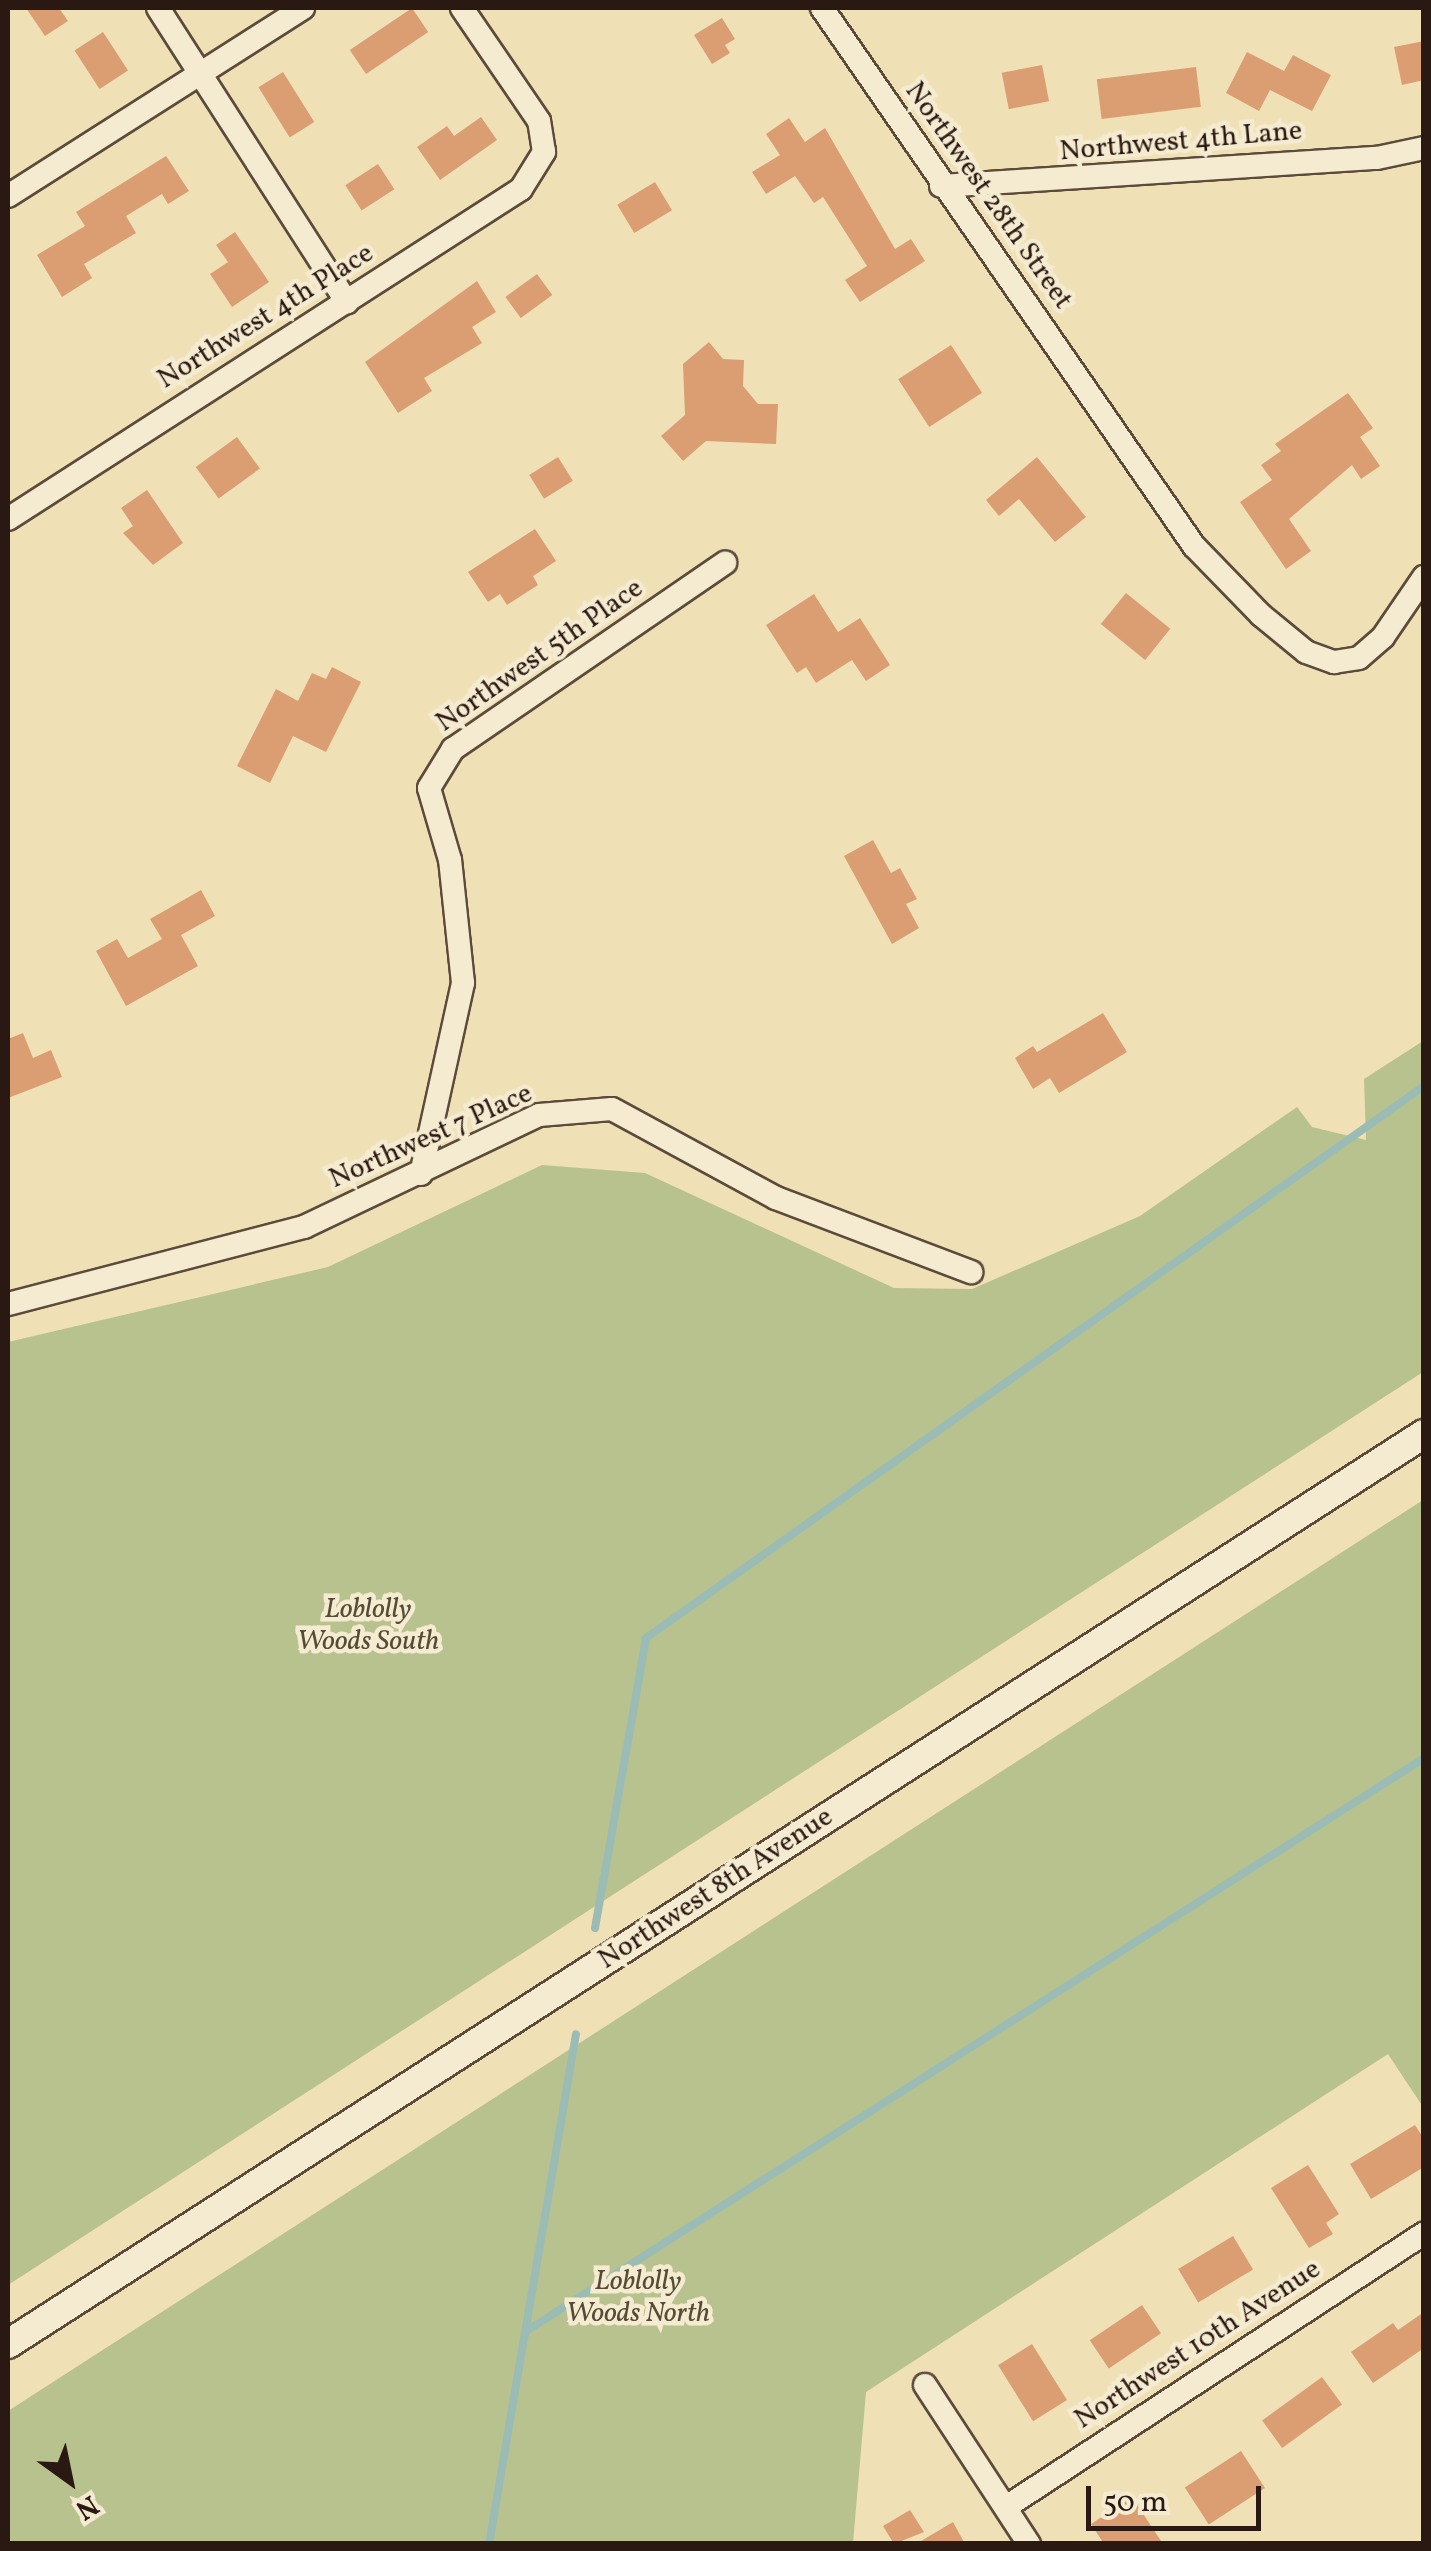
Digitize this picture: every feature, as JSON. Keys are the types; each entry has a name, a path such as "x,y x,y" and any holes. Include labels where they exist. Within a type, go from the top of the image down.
{"street":[{"path":"158,8 347,302"},
{"path":"8,196 303,8"},
{"name":"Northwest 4th Place","path":"8,520 521,189 544,152 539,120 462,8"},
{"name":"Northwest 28th Street","path":"822,8 1194,546 1306,652 1334,662 1359,658 1384,637 1424,577"},
{"name":"Northwest 4th Lane","path":"942,186 1008,187 1377,158 1424,148"},
{"name":"Northwest 5th Place","path":"421,1174 463,984 450,860 429,788 453,749 725,563"},
{"name":"Northwest 7 Place","path":"8,1304 128,1276 304,1227 539,1115 612,1109 708,1156 776,1198 971,1272"},
{"name":"Northwest 8th Avenue","path":"8,2344 1424,1434"},
{"name":"Northwest 10th Avenue","path":"1006,2508 1424,2232"},
{"path":"925,2384 1029,2544"}],"green space":[{"name":"Loblolly Woods South","path":"1423,1041 1423,1372 8,2285 8,1342 328,1267 542,1165 645,1173 894,1288 972,1289 1140,1216 1297,1107 1312,1127 1366,1140 1364,1079"},
{"name":"Loblolly Woods North","path":"1423,1500 1423,2107 1388,2054 866,2392 853,2543 8,2543 8,2411"}],"building":[{"path":"26,8 59,8 68,21 45,36"},
{"path":"412,8 428,32 366,74 350,50"},
{"path":"722,18 735,39 725,45 730,53 712,64 694,35"},
{"path":"103,32 128,71 100,89 74,51"},
{"path":"1424,41 1424,80 1402,85 1394,47"},
{"path":"1247,52 1284,71 1293,55 1331,75 1312,111 1270,90 1259,111 1226,93"},
{"path":"1042,65 1049,101 1009,109 1002,73"},
{"path":"1196,67 1201,107 1102,119 1097,79"},
{"path":"283,72 314,122 290,137 258,87"},
{"path":"481,117 497,140 440,180 417,147 447,126 454,136"},
{"path":"789,118 805,142 825,128 895,249 911,239 925,261 860,302 845,280 867,266 823,197 814,203 795,176 766,194 752,172 780,155 766,134"},
{"path":"166,156 189,191 168,204 162,194 126,216 136,233 84,264 92,278 62,297 37,255 85,226 76,212"},
{"path":"378,164 394,189 362,210 345,185"},
{"path":"655,182 672,210 634,233 617,205"},
{"path":"235,232 269,282 232,307 210,274 228,262 216,245"},
{"path":"537,274 552,295 521,318 505,297"},
{"path":"477,281 496,312 472,327 482,343 424,378 432,391 398,413 365,362"},
{"path":"709,342 723,359 744,360 743,386 758,404 778,404 776,444 706,441 683,461 661,436 685,415 683,364"},
{"path":"951,345 982,393 929,427 898,379"},
{"path":"1348,393 1373,428 1360,437 1380,466 1361,479 1352,465 1289,519 1311,551 1286,569 1240,502 1272,480 1261,465 1281,451 1275,444"},
{"path":"237,437 260,469 219,499 196,467"},
{"path":"558,457 573,481 544,499 529,475"},
{"path":"1037,457 1086,517 1055,542 1019,499 999,516 986,500"},
{"path":"147,490 183,543 153,565 123,533 133,526 121,508"},
{"path":"535,529 556,561 533,576 538,585 507,605 500,594 488,602 468,572"},
{"path":"1126,593 1170,629 1145,660 1101,624"},
{"path":"814,594 838,632 860,618 890,665 866,681 852,660 816,683 806,667 797,673 766,625"},
{"path":"332,667 361,682 326,752 293,736 270,783 237,766 276,689 298,701 312,673 326,679"},
{"path":"873,840 891,873 900,868 917,899 906,904 919,928 892,944 844,856"},
{"path":"201,890 215,916 181,935 198,966 126,1006 96,951 117,939 128,958 162,939 150,919"},
{"path":"1103,1013 1127,1052 1059,1093 1050,1078 1033,1089 1015,1058 1033,1046 1037,1052"},
{"path":"23,1033 33,1058 51,1050 62,1077 8,1098 8,1039"},
{"path":"1415,2125 1424,2139 1424,2167 1371,2199 1350,2164"},
{"path":"1308,2165 1339,2214 1326,2223 1333,2234 1309,2248 1271,2188"},
{"path":"1233,2236 1253,2269 1198,2302 1178,2269"},
{"path":"1142,2305 1161,2333 1109,2368 1090,2340"},
{"path":"1424,2312 1424,2348 1373,2383 1351,2352 1393,2323 1398,2330"},
{"path":"1032,2344 1067,2400 1033,2421 998,2365"},
{"path":"1322,2377 1342,2405 1282,2448 1262,2420"},
{"path":"1241,2451 1265,2488 1209,2524 1185,2487"},
{"path":"1132,2497 1163,2544 1104,2544 1091,2524"},
{"path":"910,2510 924,2532 894,2544 883,2526"},
{"path":"953,2522 965,2544 916,2544"}],"waterway":[{"path":"595,1928 646,1638 1424,1086"},
{"path":"528,2330 1424,1758"},
{"path":"489,2544 576,2034"}]}
